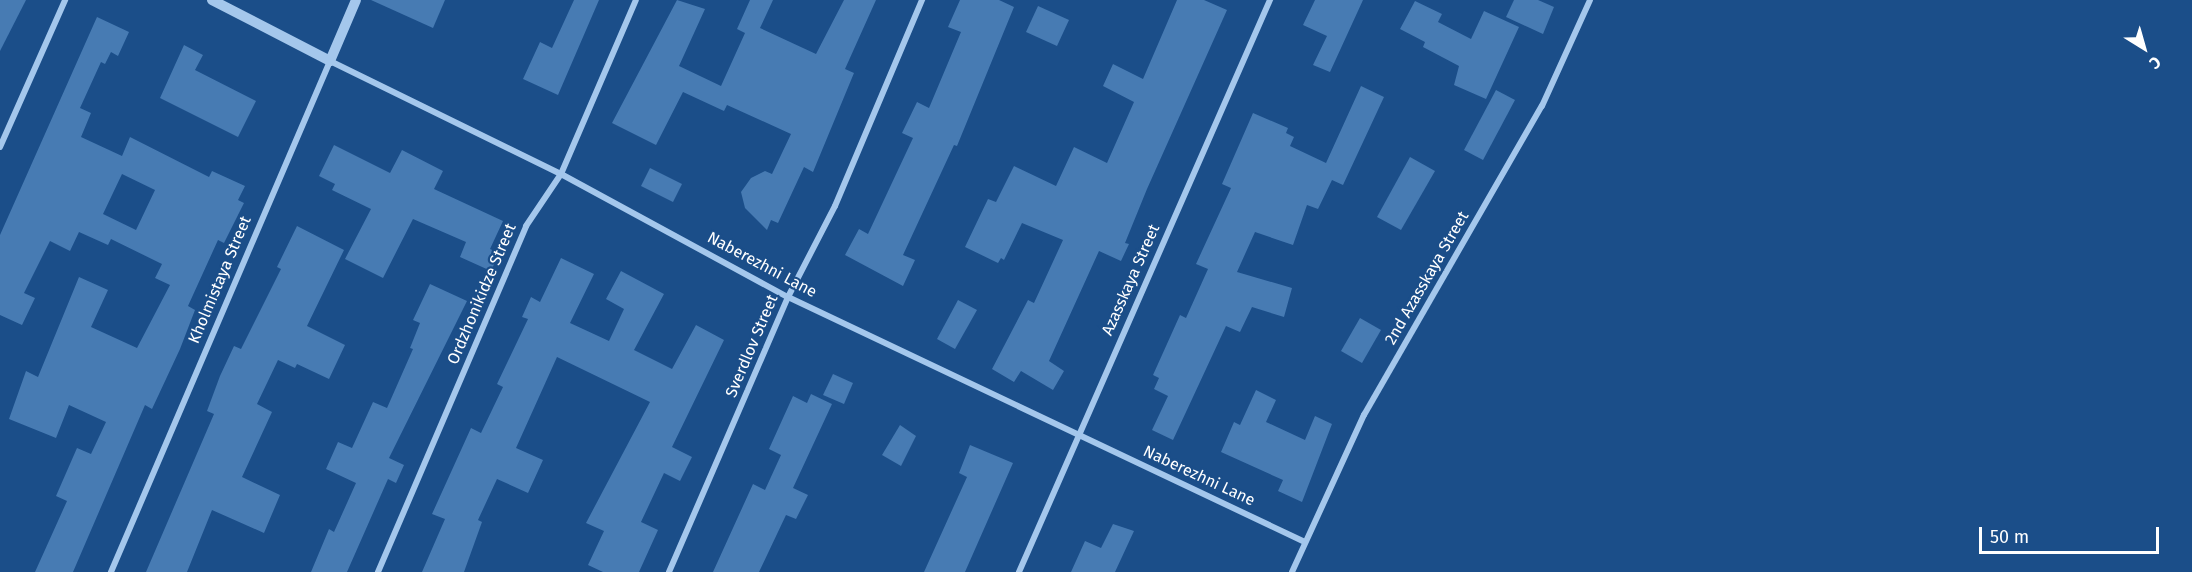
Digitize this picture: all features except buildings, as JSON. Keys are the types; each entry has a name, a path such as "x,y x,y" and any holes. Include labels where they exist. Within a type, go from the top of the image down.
{"street":[{"path":"0,147 64,0"},
{"name":"Naberezhni Lane","path":"212,0 330,61 561,174 788,297 1077,436 1305,542"},
{"name":"Kholmistaya Street","path":"111,572 356,0"},
{"name":"Ordzhonikidze Street","path":"378,572 526,226 561,174 636,0"},
{"name":"Sverdlov Street","path":"669,572 788,297 835,206 922,0"},
{"name":"Azasskaya Street","path":"1019,572 1270,0"},
{"name":"2nd Azasskaya Street","path":"1292,572 1364,415 1542,106 1590,0"}]}
